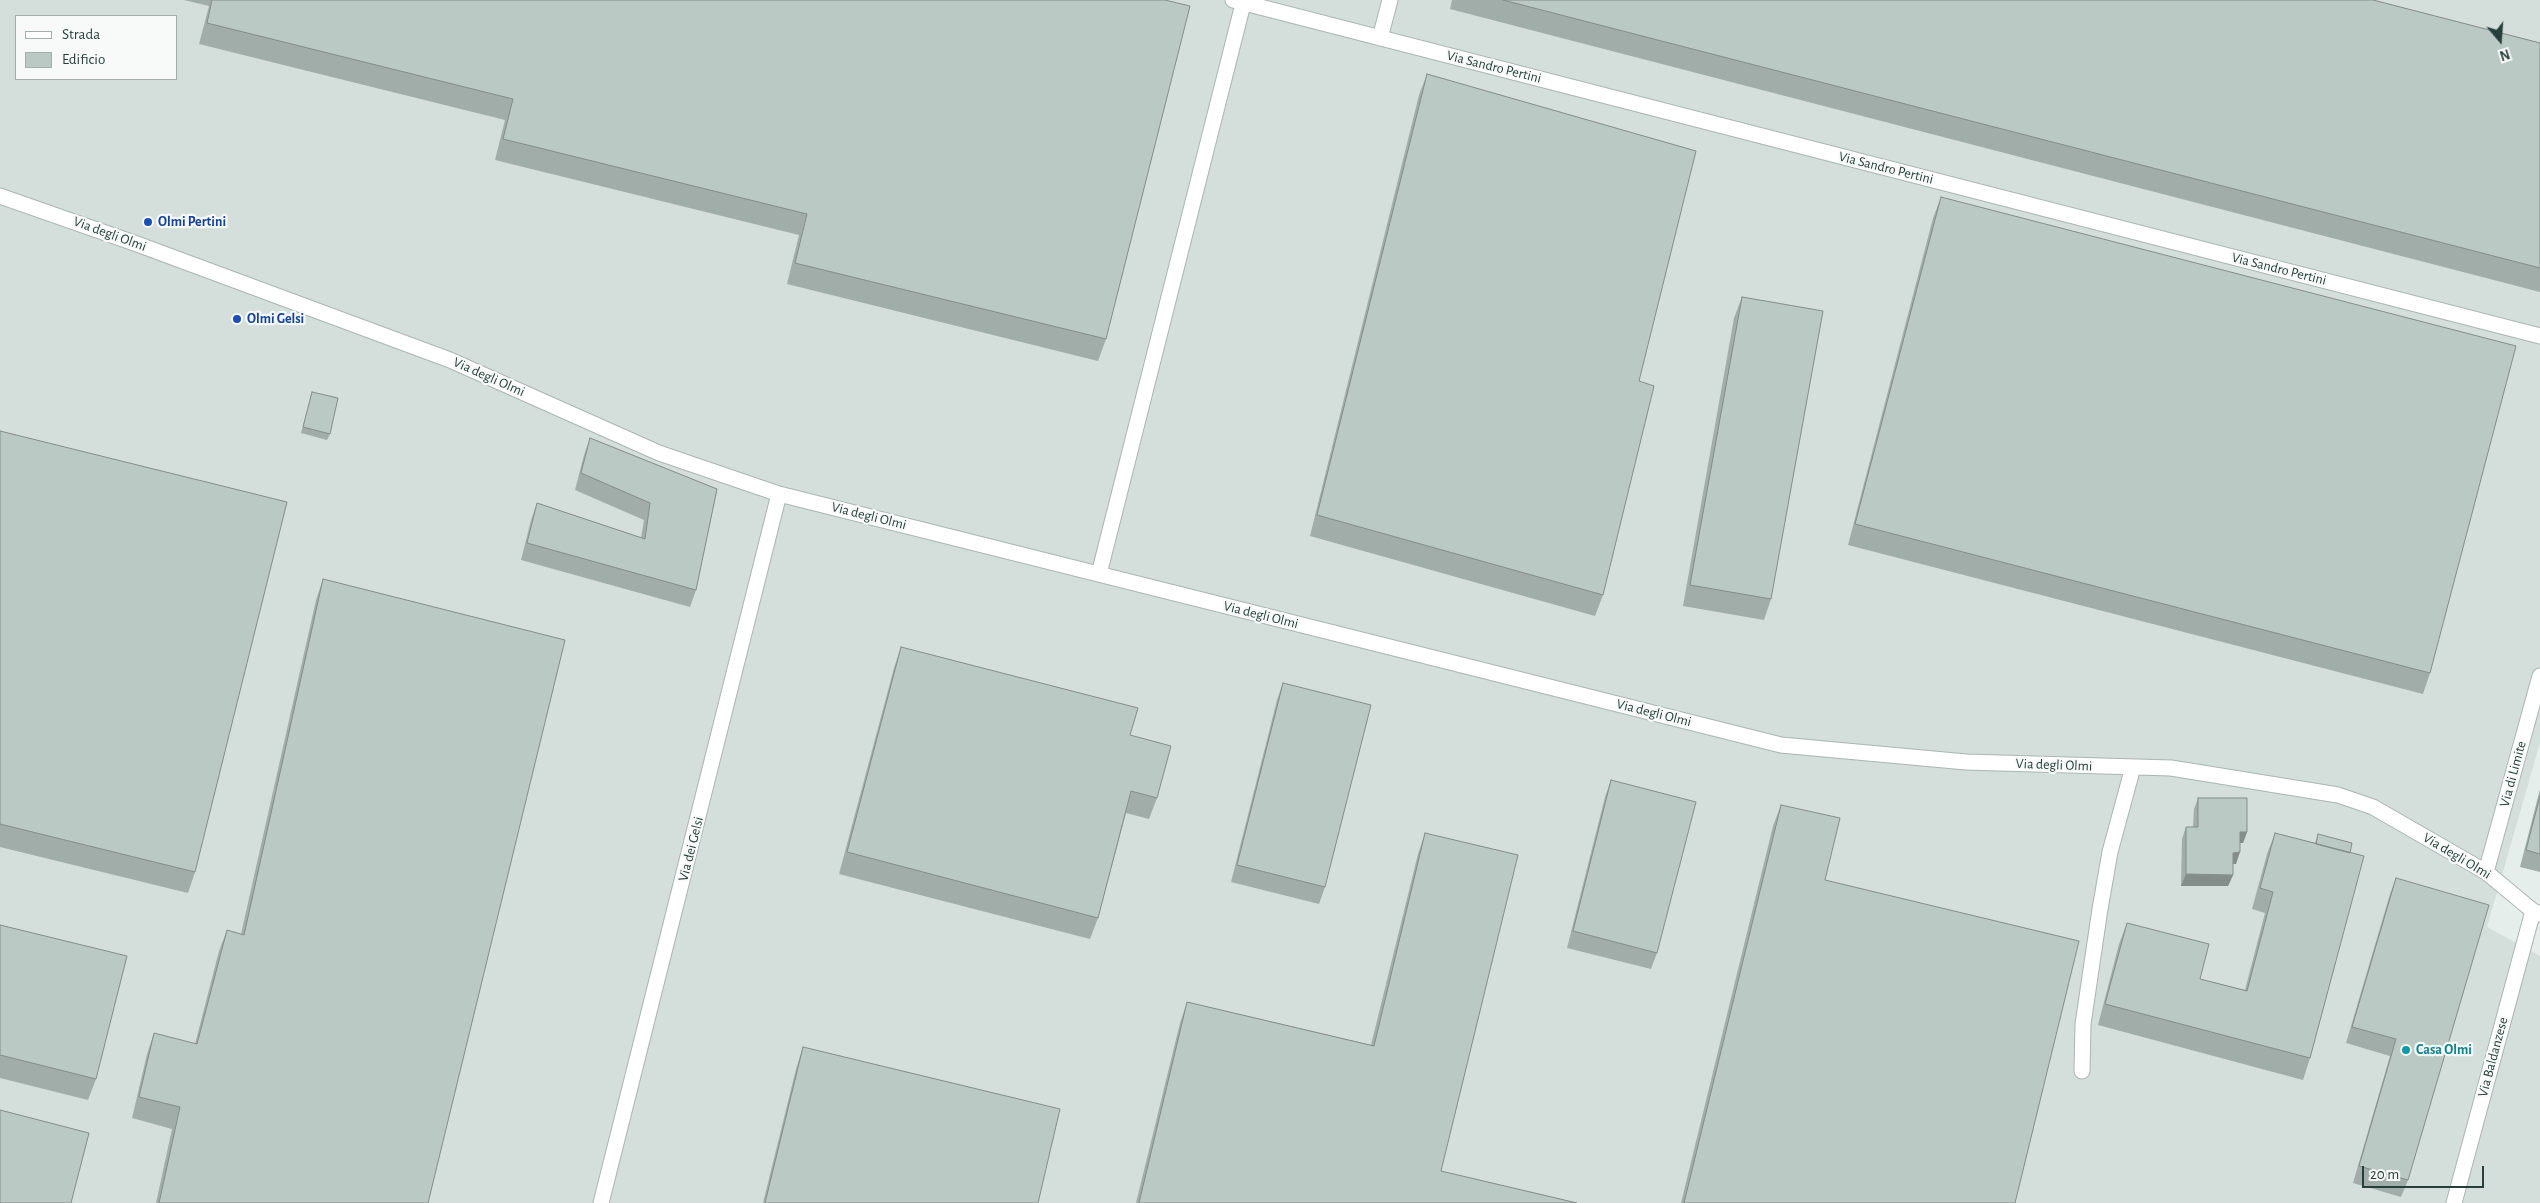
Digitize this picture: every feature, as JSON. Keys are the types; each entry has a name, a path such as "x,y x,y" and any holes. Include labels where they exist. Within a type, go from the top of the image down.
{"street":[{"path":"1380,38 1390,0"},
{"path":"1099,574 1240,1"},
{"name":"Via Sandro Pertini","path":"1240,1 2540,336"},
{"name":"Via degli Olmi","path":"0,196 137,244 450,360 659,453 779,494 1780,745 1966,762 2172,768 2338,795 2373,807 2486,872 2536,913"},
{"name":"Via dei Gelsi","path":"602,1203 779,494"},
{"name":"Via di Limite","path":"2486,872 2540,676"},
{"path":"2082,1072 2083,1024 2100,909 2110,852 2133,767"},
{"name":"Via Baldanzese","path":"2454,1203 2536,913"}],"shaded area":[{"path":"0,0 2540,0 2540,743 2487,927 2540,956 2540,1203 0,1203"}],"building":[{"path":"212,0 1165,0 1190,6 1106,339 795,263 807,214 503,139 513,99 207,23"},
{"path":"1503,0 2373,0 2540,43 2540,268"},
{"path":"1427,74 1696,151 1639,381 1654,386 1603,595 1317,515"},
{"path":"1941,197 2516,346 2430,673 1855,524"},
{"path":"1742,297 1823,311 1771,599 1690,585"},
{"path":"312,392 338,398 330,434 303,427"},
{"path":"0,431 287,502 195,872 0,824"},
{"path":"590,438 717,489 696,590 527,543 537,503 645,539 650,503 581,473"},
{"path":"323,579 565,640 428,1203 159,1203 180,1107 139,1097 154,1033 197,1044 227,930 244,935"},
{"path":"901,647 1138,708 1130,735 1171,746 1157,798 1131,791 1098,918 847,852"},
{"path":"1283,683 1371,705 1325,887 1237,865"},
{"path":"1611,780 1696,802 1657,953 1573,931"},
{"path":"2540,796 2540,854 2526,850"},
{"path":"2198,798 2247,798 2247,832 2240,832 2240,852 2233,853 2233,875 2186,874 2186,827 2198,827"},
{"path":"1781,805 1840,818 1825,880 2079,941 2015,1203 1684,1203"},
{"path":"1425,833 1518,855 1441,1171 1577,1203 1139,1203 1187,1002 1374,1046"},
{"path":"2275,833 2364,856 2310,1058 2105,1004 2127,923 2209,944 2200,979 2247,991 2273,892 2260,888"},
{"path":"2318,834 2352,843 2350,853 2316,844"},
{"name":"Casa Olmi","path":"2396,878 2489,905 2408,1180 2359,1166 2396,1039 2352,1027"},
{"path":"0,925 127,956 96,1079 0,1055"},
{"path":"803,1047 1060,1109 1038,1203 765,1203"},
{"path":"0,1110 89,1133 71,1203 0,1203"}],"place":[{"name":"Olmi Pertini","path":"148,222"},
{"name":"Olmi Gelsi","path":"237,319"},
{"name":"Casa Olmi","path":"2406,1050"}]}
